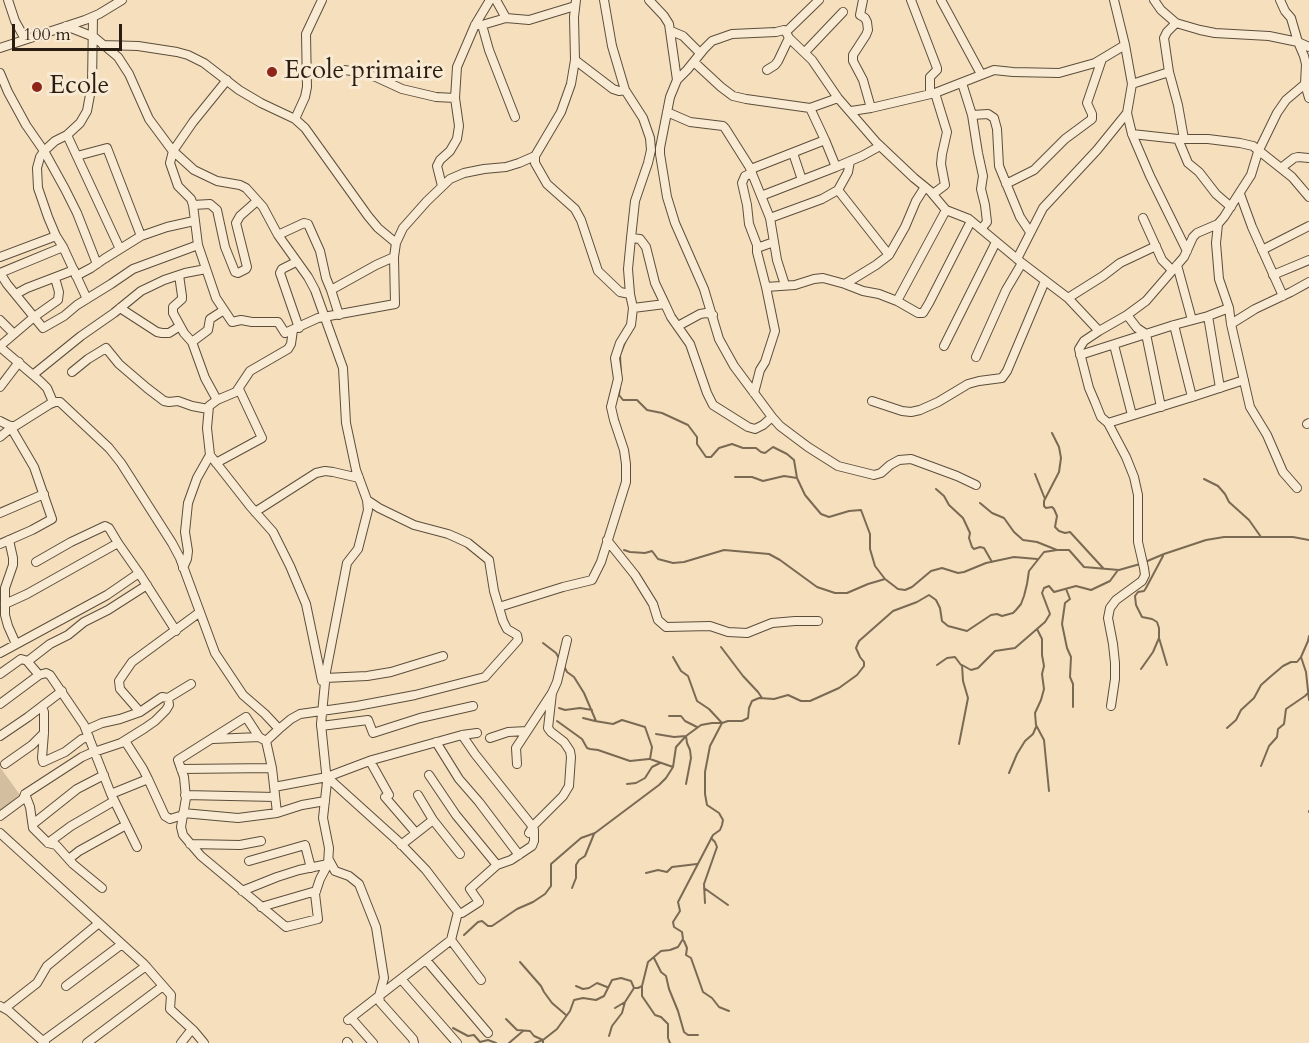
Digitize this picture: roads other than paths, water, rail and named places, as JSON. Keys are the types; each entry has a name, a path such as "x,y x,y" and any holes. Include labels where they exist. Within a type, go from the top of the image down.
{"street":[{"path":"8,0 15,21 25,39"},
{"path":"0,48 93,16 122,0"},
{"path":"295,119 305,97 308,72 306,34 322,0"},
{"path":"442,186 437,166 457,139 459,126 455,98 457,67 490,0"},
{"path":"496,0 506,18"},
{"path":"499,607 592,580 601,562 626,482 624,450 611,406 618,379 615,358 620,342 631,328 633,308 628,269 635,201 651,150 644,118 625,90 612,46 604,0"},
{"path":"649,0 664,16 671,31 677,80"},
{"path":"767,69 778,61 787,35 819,0"},
{"path":"863,0 860,15 867,22 868,30 853,55 853,61 863,80 871,108"},
{"path":"911,0 937,68 931,76 932,93 947,132 941,164 945,185 933,194"},
{"path":"941,0 981,74"},
{"path":"1114,0 1132,84 1127,113 1132,134 1187,251"},
{"path":"1154,0 1161,10 1176,23 1200,30 1267,35 1309,47"},
{"path":"1280,0 1291,18 1304,56 1305,84 1309,98"},
{"path":"479,25 506,18 529,20 576,3 573,43 575,60 571,84 561,112 535,156 535,163 547,184 575,209 598,271 620,292 630,294"},
{"path":"805,52 843,12"},
{"path":"87,299 56,236 38,188 37,163 55,141 68,135 86,115 92,84 93,16"},
{"path":"1176,23 1164,38 1169,72 1178,105 1181,139 1188,163 1231,207"},
{"path":"479,25 515,117"},
{"path":"66,26 94,38 122,62 148,119 174,152 194,170 217,181 240,185 268,214 278,235 315,290 343,368 346,423 368,510 358,549 347,563 325,678 321,726 327,777 323,818 329,848 329,862 315,894 318,920 286,927 201,856 183,835 181,827 185,795 184,777 178,760 246,717 263,739 272,768 277,813"},
{"path":"976,485 911,459 899,460 881,473 874,475 838,466 798,440 772,417 734,366 719,339 704,289 675,224 667,197 660,154 670,97 677,80 712,41 732,34 784,30 805,52 838,98 880,146 933,194 946,210 971,221 1068,298 1099,331"},
{"path":"671,31 683,36 700,54"},
{"path":"103,45 138,46 177,52 204,63 239,90 295,119 305,128 368,216 396,243"},
{"path":"851,111 932,93 994,70 1059,73 1095,63 1125,45"},
{"path":"1006,184 1034,170 1065,139 1092,119 1087,103 1102,59"},
{"path":"575,60 613,89 625,90"},
{"path":"694,62 733,96 810,108 838,98"},
{"path":"308,72 352,71 436,97 455,98"},
{"path":"1132,84 1169,72"},
{"path":"0,74 26,125 62,183 77,213 97,264"},
{"path":"227,80 193,122 174,152 170,163 178,186 191,199 198,245 216,298 233,323 276,322 280,324 284,333 324,317 395,304 396,243 403,228 442,186 450,179 464,173 507,167 535,156"},
{"path":"962,83 972,115 983,176 981,189 987,222 981,230"},
{"path":"1111,706 1115,663 1108,618 1110,608 1116,600 1142,581 1144,575 1138,542 1138,495 1126,457 1108,423 1101,417 1089,388 1079,350 1081,343 1146,301 1175,268 1187,251 1193,237 1218,224 1251,176 1264,137 1281,106 1289,96 1305,84"},
{"path":"810,108 836,167"},
{"path":"667,112 690,122 723,126 751,171 770,218 777,260 785,285"},
{"path":"976,357 1020,261 1030,232 1043,208 1097,150 1127,113"},
{"path":"972,115 988,114 994,118 997,129 999,166 1020,217 1030,232"},
{"path":"1132,134 1208,139 1253,146 1298,183 1309,197"},
{"path":"68,135 120,249"},
{"path":"754,393 774,331 757,248 748,224 742,183 751,171 825,140"},
{"path":"745,197 802,180 880,146"},
{"path":"77,156 107,148 141,236"},
{"path":"651,150 660,154"},
{"path":"793,153 802,180"},
{"path":"1281,168 1294,158 1309,158"},
{"path":"770,218 822,199 838,190 848,172 850,161"},
{"path":"845,284 889,255 925,187"},
{"path":"838,190 889,255"},
{"path":"1240,194 1252,228 1282,296"},
{"path":"193,206 210,204 218,210 225,247 235,272 238,273 246,270 247,267 236,223 240,216 257,201"},
{"path":"897,301 946,210"},
{"path":"1143,218 1162,260 1175,268 1192,320"},
{"path":"16,294 55,278 92,268 141,236 194,221"},
{"path":"766,287 795,285 823,278 897,301 918,313 923,313 971,221"},
{"path":"278,235 308,224 322,258 326,278 339,315"},
{"path":"1218,224 1216,243 1219,279 1229,308 1252,412 1267,435 1283,472 1298,488"},
{"path":"1262,250 1309,226"},
{"path":"0,257 56,236"},
{"path":"631,238 640,239 646,247 655,283 690,344 713,405 755,429 772,417"},
{"path":"757,248 774,242"},
{"path":"944,346 996,242"},
{"path":"63,247 1,272 4,280 42,327 64,316 133,269 198,245"},
{"path":"1068,298 1120,263 1156,246"},
{"path":"331,290 376,265 394,258"},
{"path":"1273,275 1309,260"},
{"path":"296,262 282,269 280,273 296,329 291,344 288,349 250,371 234,393 210,405 207,428 210,454 273,532 301,589 324,691"},
{"path":"34,374 138,293 178,275 207,269"},
{"path":"178,275 183,296 174,305 173,313 192,342 205,378 217,400"},
{"path":"53,402 47,388 34,374 1,349 14,334 58,300 60,292 55,278"},
{"path":"872,401 911,412 938,402 968,384 1002,378 1045,281"},
{"path":"1231,324 1255,309 1309,282"},
{"path":"633,308 665,304"},
{"path":"120,308 157,332 170,333 180,326"},
{"path":"1080,355 1229,308"},
{"path":"192,342 209,329 210,319 224,310"},
{"path":"678,326 700,314 713,315"},
{"path":"1127,315 1137,328 1146,334 1161,407"},
{"path":"1208,316 1220,388"},
{"path":"0,320 14,334"},
{"path":"1174,325 1192,397"},
{"path":"1114,345 1132,415"},
{"path":"72,372 106,348 119,364 164,401 178,401 208,409"},
{"path":"0,387 19,362"},
{"path":"1108,423 1244,380"},
{"path":"216,463 261,438 239,389"},
{"path":"0,437 10,427 53,402 60,402 109,448 121,463 180,558 212,647 243,695 279,729"},
{"path":"0,421 10,427 32,462 52,518 0,544"},
{"path":"183,568 188,551 185,532 188,503 197,478 210,454"},
{"path":"255,512 316,473 325,471 359,478"},
{"path":"0,513 44,494"},
{"path":"212,739 263,739 300,714 415,695 485,677 518,640 517,635 507,629 503,621 489,560 468,543 448,534 414,525 367,500"},
{"path":"36,562 105,526 109,528 176,631"},
{"path":"9,540 13,565 5,588 4,627 16,644"},
{"path":"608,540 635,575 653,604 658,620 666,627 710,626 728,632 747,633 772,623 818,621"},
{"path":"5,604 118,543"},
{"path":"0,653 107,595 139,573"},
{"path":"0,576 9,574"},
{"path":"27,661 84,622 108,610 147,585"},
{"path":"140,712 120,689 119,681 132,662 200,612"},
{"path":"517,764 516,748 552,693 567,640"},
{"path":"325,678 367,676 391,672 443,656"},
{"path":"0,674 21,659 27,661 39,675"},
{"path":"0,704 39,675 46,673 50,675 84,725 112,798 137,847"},
{"path":"42,707 44,712 43,762 65,752 102,723 140,712 162,697 168,698 191,684"},
{"path":"0,736 62,691"},
{"path":"532,830 560,800 569,786 570,751 564,742 548,728 552,693"},
{"path":"0,816 23,799 25,794 82,757 121,744 155,721 169,705 168,698"},
{"path":"321,726 368,720 373,733 420,718 473,706"},
{"path":"490,738 508,732 526,731"},
{"path":"5,764 32,745 44,733"},
{"path":"274,787 327,777 370,761 462,735 477,733"},
{"path":"458,912 462,913 479,902 470,889 497,865 519,855 532,846 534,841 532,830 462,735"},
{"path":"125,741 143,769 165,816 170,819 183,814 238,818 277,813 302,805 326,801"},
{"path":"436,742 459,779 519,855"},
{"path":"370,761 389,795 385,797 416,833"},
{"path":"181,769 272,768"},
{"path":"33,824 77,789 104,775"},
{"path":"429,775 456,815 497,865"},
{"path":"327,777 426,870 458,912"},
{"path":"48,843 112,798 148,779"},
{"path":"25,794 30,807 33,828 48,843 56,845 102,888"},
{"path":"185,795 275,797"},
{"path":"418,795 433,820 460,854"},
{"path":"401,845 433,820"},
{"path":"69,859 126,825"},
{"path":"0,833 146,966 171,995 170,1009 204,1043"},
{"path":"190,843 240,845 261,841"},
{"path":"249,861 305,845 311,868"},
{"path":"242,891 277,877 329,862"},
{"path":"329,862 335,871 349,876 359,884 376,927 384,978 379,996 380,1002 414,1043"},
{"path":"261,907 316,891"},
{"path":"373,1043 349,1019 451,940 458,912"},
{"path":"99,923 47,966 37,983 3,1007 44,1042 146,966"},
{"path":"451,940 481,980"},
{"path":"66,986 122,944"},
{"path":"426,960 488,1033"},
{"path":"401,979 457,1043"},
{"path":"87,1043 163,986"},
{"path":"181,1043 192,1029"}],"waterway":[{"path":"621,375 620,355 626,340"},
{"path":"620,387 619,395 623,400 637,400 647,410 662,413 688,425 697,437 697,444 706,457 711,457 719,448 732,444 743,448 756,448 765,453 773,447 787,454 794,460 797,478 805,495 821,514 829,517 861,510 870,534 870,549 875,566 885,579 898,589 905,590 912,587 931,571 942,568 958,573 986,563 1014,557 1037,559"},
{"path":"1052,433 1059,447 1061,458 1059,472 1044,501 1044,506 1054,509 1057,516 1055,527 1059,531 1070,532 1103,568"},
{"path":"1035,474 1045,499"},
{"path":"735,477 752,477 763,481 784,476 797,478"},
{"path":"1204,479 1218,486 1229,502 1249,520 1261,537"},
{"path":"936,489 963,518 970,533 972,547 974,549 984,548 992,562"},
{"path":"980,503 992,513 1004,518 1023,540 1037,542 1057,550"},
{"path":"1145,562 1206,540 1224,537 1293,537 1309,540"},
{"path":"624,550 645,553 652,551 658,559 673,563 724,550 769,554 817,587 835,593 847,593 885,579"},
{"path":"535,1043 557,1029 570,1011 574,1000 583,998 596,1000 604,996 612,980 621,978 631,981 634,988 642,986 648,962 661,951 678,947 683,939 682,932 674,927 673,922 680,911 678,902 713,835 720,830 723,820 719,813 707,805 705,794 705,772 710,746 722,723 742,721 748,718 752,701 759,698 774,699 788,695 801,701 810,701 839,688 857,675 864,666 856,648 859,641 893,611 929,595 936,600 942,621 948,626 967,631 991,615 1002,616 1016,610 1024,596 1029,571 1044,552 1069,550 1084,567 1119,570 1140,564"},
{"path":"1163,556 1144,591 1138,592 1135,596 1136,605 1142,617 1157,622 1167,665"},
{"path":"959,744 968,698 963,681 962,665 971,670 978,668 995,651 1015,648 1045,622 1050,614 1042,593 1044,588 1049,586 1054,592 1076,586 1091,590 1110,581 1118,570"},
{"path":"1066,589 1070,599 1065,603 1062,624 1071,657 1073,707"},
{"path":"1037,629 1042,639 1044,689 1035,713 1036,725 1044,740 1049,791"},
{"path":"1309,636 1301,657 1306,672 1309,700"},
{"path":"1141,669 1153,652 1159,638"},
{"path":"543,643 556,653 560,660"},
{"path":"721,647 762,698"},
{"path":"673,657 681,671 688,676 697,701 709,709 722,723"},
{"path":"937,665 947,658 955,657 961,665"},
{"path":"1227,728 1254,698 1261,685 1283,666 1297,662 1301,657"},
{"path":"563,664 584,693 596,721"},
{"path":"1261,766 1269,746 1277,737 1278,729 1284,724 1286,709 1308,693"},
{"path":"559,708 592,710"},
{"path":"669,716 681,716 685,721 697,727"},
{"path":"583,718 613,724 622,720 645,727 652,747 650,759 673,767"},
{"path":"557,721 582,739 587,748 630,761 649,759"},
{"path":"464,935 478,922 482,921 492,926 545,894 551,886 551,864 581,838 595,833 659,785 673,767 676,747 686,736 701,725 722,723"},
{"path":"1009,773 1017,754 1036,727"},
{"path":"656,734 686,736 691,758 686,784"},
{"path":"627,784 636,783 645,778 652,767 660,763"},
{"path":"572,888 576,878 576,865 585,856 594,834"},
{"path":"705,903 704,884 717,847 711,838"},
{"path":"646,873 658,870 667,872 672,867 697,864"},
{"path":"704,888 728,905"},
{"path":"684,941 687,948 686,955 691,958 703,992 719,1007 729,1011"},
{"path":"654,958 661,972 666,976 684,1032 688,1035 698,1035"},
{"path":"520,962 552,1003 566,1015"},
{"path":"576,986 583,989 597,983 607,987"},
{"path":"642,986 642,996 655,1015 668,1024 670,1043"},
{"path":"615,1008 625,1002 634,988"},
{"path":"609,1036 612,1026 622,1013 625,1002"},
{"path":"506,1019 517,1030 530,1031 534,1036 543,1040 543,1043"},
{"path":"453,1028 468,1036 474,1035 480,1042 488,1040 496,1043"},
{"path":"509,1043 523,1031"}],"place":[{"name":"Ecole primaire","path":"272,72"},
{"name":"Ecole","path":"37,87"}]}
